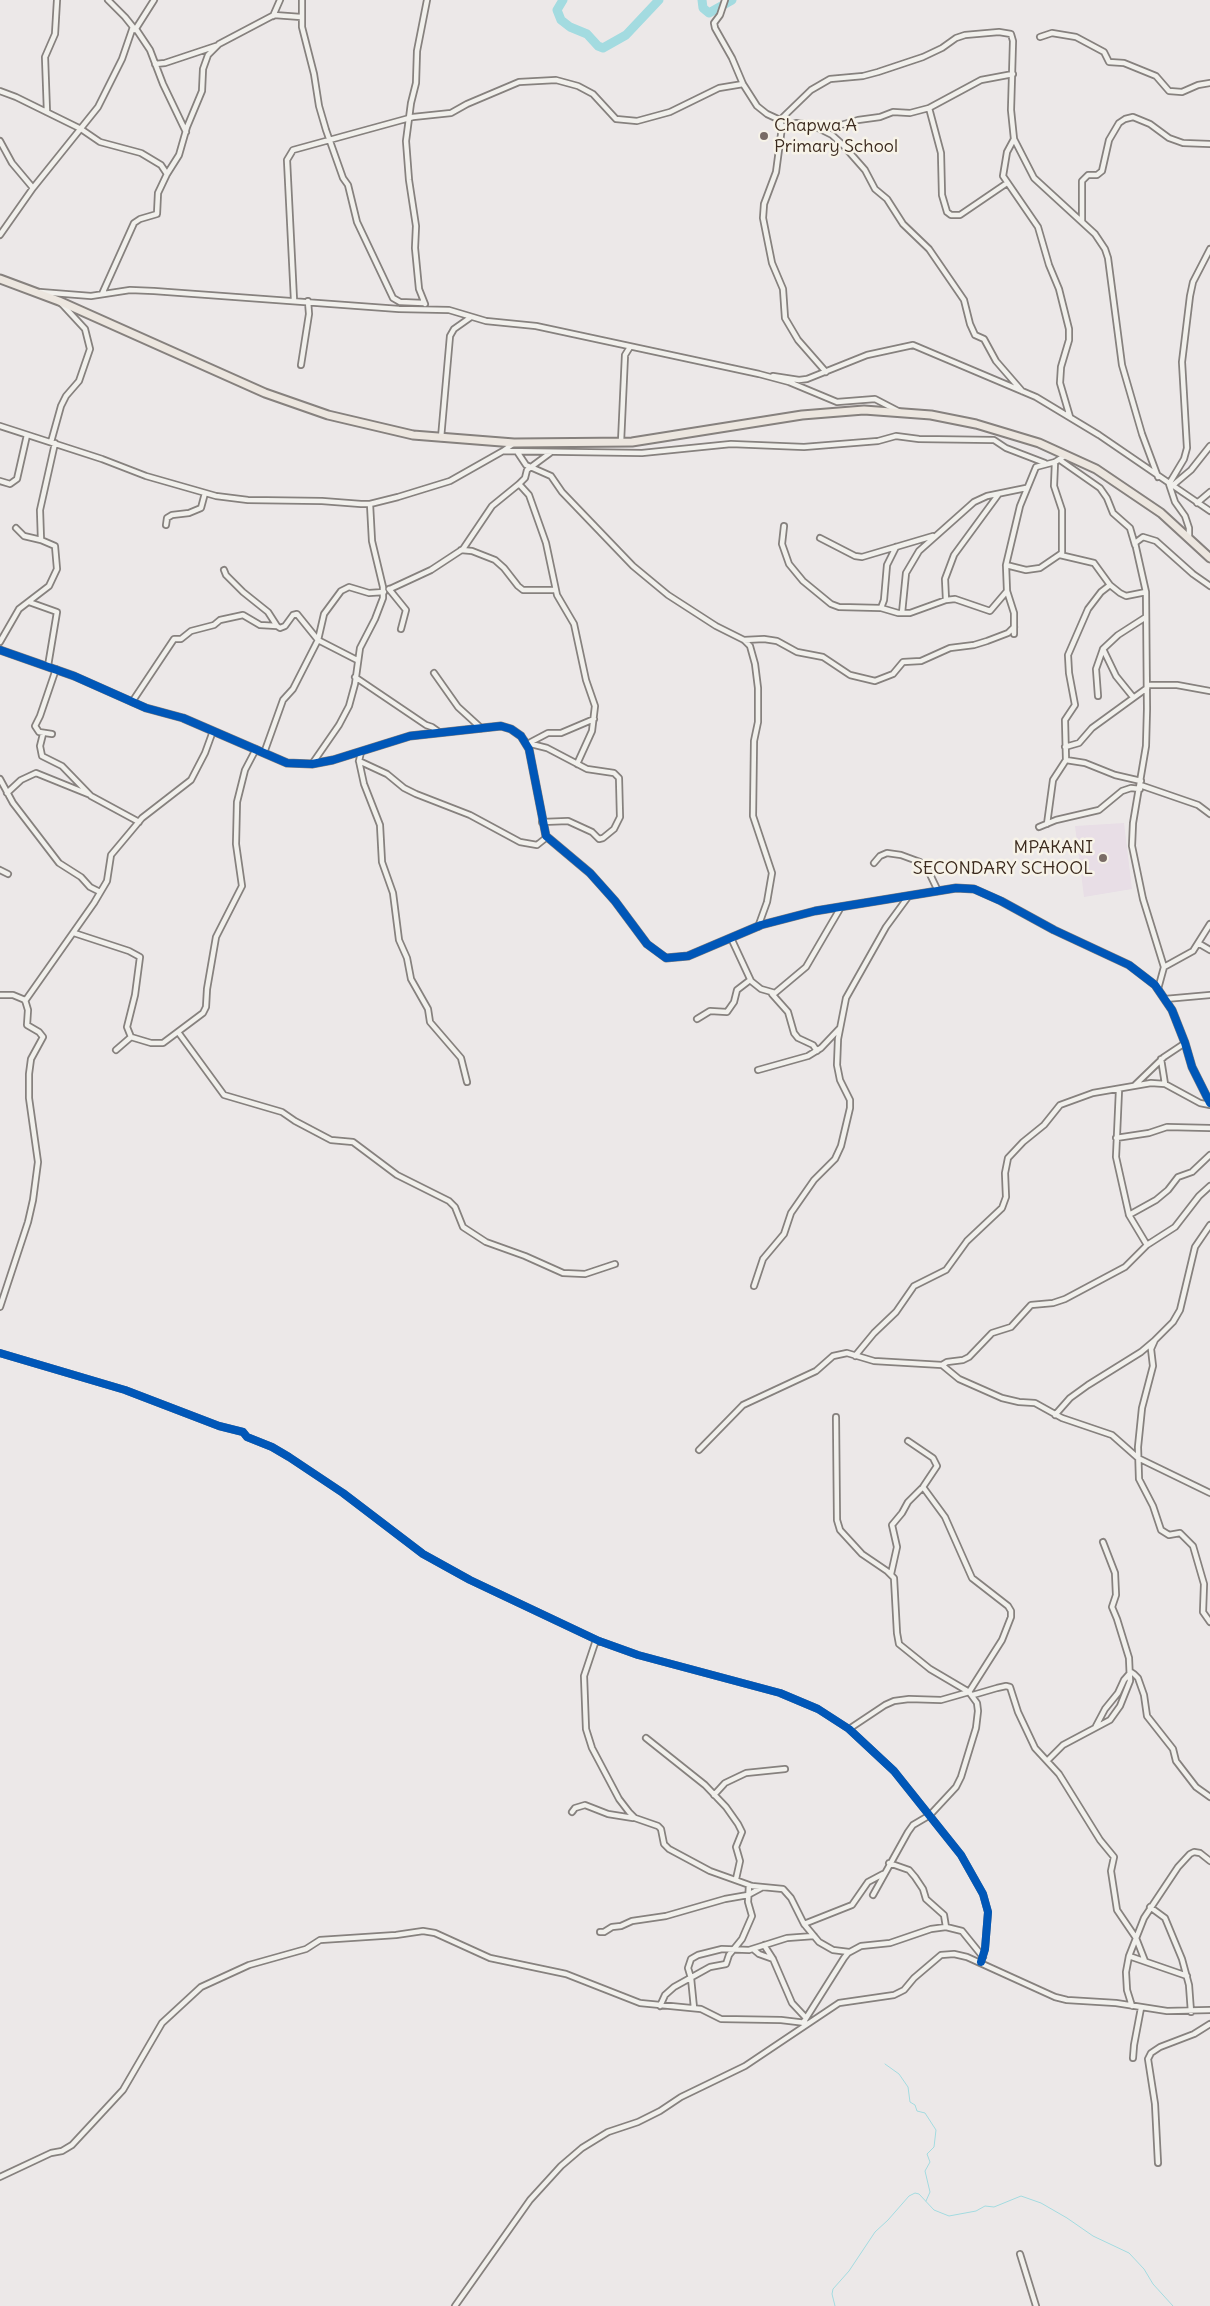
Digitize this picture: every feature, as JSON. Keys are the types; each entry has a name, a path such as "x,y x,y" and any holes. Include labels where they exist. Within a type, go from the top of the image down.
{"highway":[{"path":"0,279 59,301 265,393 328,415 413,435 514,443 632,442 810,414 864,410 931,415 976,424 1014,434 1096,469 1161,512 1210,558"}],"street":[{"path":"47,112 45,57 55,34 57,0"},
{"path":"108,0 126,17 134,31 149,47 186,132"},
{"path":"0,234 32,188 98,107 134,31 154,0"},
{"path":"273,16 280,0"},
{"path":"302,0 301,17 319,106 330,141 349,189 356,222 393,298 400,302 424,303"},
{"path":"427,0 417,51 416,83 406,140 409,180 416,226 415,248 419,289 424,303 429,308"},
{"path":"725,0 714,24 743,84 760,109 780,120 782,127 776,172 764,204 766,236 772,263 783,289 787,324 826,372"},
{"path":"155,64 164,63 217,46 273,16 301,17"},
{"path":"780,120 821,82 830,79 864,76 878,72 923,57 942,48 956,38 965,35 999,32 1011,34 1013,41 1011,110 1014,139 1034,178 1095,234 1108,258 1122,365 1142,434 1158,476"},
{"path":"1040,37 1052,33 1076,37 1104,52 1109,62 1124,63 1156,76 1169,92 1182,92 1198,85 1210,83"},
{"path":"102,294 134,223 140,219 157,214 158,193 179,155 202,91 203,65 208,55 217,46"},
{"path":"824,130 858,120 880,117 893,112 910,113 929,108 981,80 1013,74"},
{"path":"294,300 288,157 293,150 416,116 451,113 467,104 525,81 556,80 578,86 593,94 613,118 628,121 661,116 712,90 743,84"},
{"path":"0,91 81,129 104,144 141,153 161,165 167,174"},
{"path":"929,108 941,153 942,195 947,212 951,215 960,215 1007,183"},
{"path":"1082,221 1082,181 1088,175 1097,175 1102,171 1109,140 1119,123 1125,118 1133,117 1150,124 1169,138 1183,143 1210,144"},
{"path":"782,127 796,123 812,125 824,130 843,145 864,170 875,189 887,199 904,224 929,249 964,300 975,336 984,339 996,361 1023,392"},
{"path":"1014,139 1004,162 1003,176 1038,227 1067,319 1069,340 1061,367 1060,383 1070,418"},
{"path":"0,141 12,163 32,188"},
{"path":"1188,536 1189,528 1175,502 1171,485 1184,459 1187,448 1182,362 1190,296 1193,282 1210,249"},
{"path":"32,292 83,295 146,290 449,310 486,321 536,326 630,348 762,375 790,382 837,402 875,399 901,412"},
{"path":"42,540 40,510 60,406 79,381 90,349 85,329 59,301"},
{"path":"301,365 309,314 308,301"},
{"path":"441,438 450,336 454,329 471,317"},
{"path":"762,375 799,380 826,372 867,355 913,345 1023,392 1070,418 1098,434 1210,511"},
{"path":"621,442 625,355 630,348"},
{"path":"0,426 53,442 146,476 205,493 248,500 370,504 432,488 450,481 503,452 514,443"},
{"path":"0,481 10,484 17,479 27,435"},
{"path":"503,452 642,452 730,444 804,447 878,441 896,436 920,439 994,440 1006,448 1045,463"},
{"path":"1171,485 1191,470 1210,446"},
{"path":"518,452 523,462 551,476 562,492 623,557 661,589 716,626 744,640 753,653 758,688 758,722 754,741 753,816 758,838 771,867 772,874 767,902 758,927"},
{"path":"390,589 431,570 461,550 468,543 492,506 519,484 525,478 528,470 550,452"},
{"path":"1014,634 1014,613 1007,591 1006,566 1008,552 1026,488 1036,467 1058,461 1067,455"},
{"path":"1058,461 1100,488 1107,498 1113,513 1130,528 1146,592 1146,746 1132,831 1135,862 1143,899 1164,967 1158,989"},
{"path":"1006,566 1026,570 1040,568 1060,555 1062,548 1062,510 1054,486 1058,461"},
{"path":"519,484 529,495 546,543 555,590 574,624 586,680 595,706 592,731 577,764"},
{"path":"902,613 908,567 913,558 974,502 982,498 1026,488"},
{"path":"1197,503 1210,492"},
{"path":"166,526 167,518 172,515 189,513 201,508 205,493"},
{"path":"946,600 946,579 954,555 998,495"},
{"path":"312,764 344,716 352,697 357,660 362,643 378,613 384,592 372,541 370,504"},
{"path":"784,526 783,550 788,564 802,581 839,608 881,608 910,613 946,600 959,599 990,611 1007,591"},
{"path":"0,642 16,613 49,586 57,569 55,546 42,540 24,536 16,528"},
{"path":"820,538 859,557 936,535"},
{"path":"1135,546 1137,540 1143,537 1156,542 1210,586"},
{"path":"881,608 887,565 896,547"},
{"path":"461,550 472,551 495,560 523,590 555,590"},
{"path":"1060,555 1091,561 1097,565 1110,585 1126,596 1146,592"},
{"path":"224,570 228,578 268,612 277,626"},
{"path":"382,583 390,589 406,610 402,629"},
{"path":"1047,824 1053,780 1066,760 1064,725 1076,700 1069,673 1068,655 1088,610 1101,592 1110,585"},
{"path":"264,753 283,700 293,689 318,640 324,614 343,589 348,587 374,593 384,592"},
{"path":"29,602 57,612 48,666"},
{"path":"132,702 174,639 181,639 194,630 214,625 220,620 243,615 260,624 280,628 285,626 293,615 297,614 318,640 357,660"},
{"path":"1098,696 1096,670 1103,649 1118,635 1146,617"},
{"path":"744,640 764,639 777,641 797,652 823,657 850,675 875,681 893,674 903,662 921,661 950,648 988,641 1008,633 1014,627"},
{"path":"1103,649 1116,676 1133,697"},
{"path":"0,651 56,669 132,702 183,718 287,763 312,764 333,760 410,736 482,728 506,727 515,730 524,740 531,758 542,822 547,837 590,873 615,901 637,932 656,953 666,958 683,957 758,927 815,912 960,887 982,892 1054,930 1129,966 1158,989 1185,1043 1192,1067 1210,1104"},
{"path":"52,734 43,734 37,731 35,726 56,669"},
{"path":"434,673 458,707 482,728"},
{"path":"356,677 426,726 432,727 439,732"},
{"path":"1065,747 1079,743 1092,728 1147,686 1177,685 1210,691"},
{"path":"531,742 549,732 561,733 594,719"},
{"path":"25,1001 74,933 100,892 108,875 109,862 112,855 138,822 161,802 186,785 193,777 213,731"},
{"path":"43,734 40,746 42,756 62,766 89,794"},
{"path":"524,740 546,748 587,770 614,773 618,776 621,813 618,823 601,839 592,832 568,821 542,822"},
{"path":"131,1037 156,1044 163,1043 203,1013 206,1007 207,989 216,937 241,888 236,844 237,802 245,770 256,749"},
{"path":"361,752 360,761 364,784 380,825 382,862 393,893 399,941 407,958 411,979 428,1009 430,1022 461,1058 467,1082"},
{"path":"1066,760 1085,763 1198,805 1210,814"},
{"path":"360,761 387,774 404,788 470,815 520,842 537,845 547,837"},
{"path":"7,793 21,780 36,773 89,794 138,822"},
{"path":"0,779 7,793 59,863 81,877 90,887 100,892"},
{"path":"1039,827 1099,810 1122,791 1140,785"},
{"path":"874,863 880,856 887,853 901,855 920,862 926,866 938,891"},
{"path":"0,870 8,874"},
{"path":"754,1286 764,1259 784,1234 794,1209 814,1180 835,1158 841,1146 850,1108 850,1100 840,1080 837,1065 840,1028 849,990 886,927 908,897"},
{"path":"772,994 780,990 806,967 841,907"},
{"path":"1164,967 1186,957 1198,944 1210,924"},
{"path":"74,933 129,951 140,957 128,1027 131,1037"},
{"path":"731,938 750,980 755,986 772,994 788,1012 794,1032 798,1038 813,1045 817,1050"},
{"path":"1198,944 1210,950"},
{"path":"697,1019 710,1011 724,1014 734,1002 737,990 750,980"},
{"path":"0,995 18,997 25,1001 28,1010 27,1025 39,1032 43,1037 31,1059 28,1088 38,1162 28,1222 0,1307"},
{"path":"1165,1000 1210,995"},
{"path":"758,1070 808,1056 840,1028"},
{"path":"178,1032 224,1095 282,1112 331,1140 352,1142 397,1175 449,1201 457,1212 463,1227 480,1239 563,1273 585,1274 615,1264"},
{"path":"116,1050 131,1037"},
{"path":"1133,1087 1161,1059 1185,1043"},
{"path":"1161,1059 1165,1084"},
{"path":"856,1356 874,1333 896,1312 912,1288 946,1270 968,1241 1002,1208 1006,1197 1006,1162 1023,1142 1044,1124 1063,1103 1093,1093 1152,1083 1165,1084 1192,1099 1210,1104"},
{"path":"1119,1090 1116,1157 1129,1214 1147,1245"},
{"path":"1204,1094 1210,1090"},
{"path":"1116,1138 1150,1133 1167,1127 1210,1128"},
{"path":"1129,1214 1156,1200 1168,1190 1178,1177 1192,1172 1210,1155"},
{"path":"699,1450 743,1405 801,1379 820,1368 833,1356 840,1354 874,1361 942,1365 969,1357 992,1333 1011,1327 1032,1305 1053,1303 1116,1273 1133,1260 1147,1245 1175,1226 1189,1212 1199,1196 1210,1186"},
{"path":"1056,1415 1070,1398 1088,1384 1141,1352 1173,1322 1180,1310 1193,1252 1198,1239 1210,1225"},
{"path":"1155,1340 1151,1349 1153,1366 1139,1423 1139,1478 1153,1506 1161,1530 1169,1535 1180,1533 1193,1546 1204,1584 1203,1612 1210,1622"},
{"path":"0,1353 124,1390 219,1426 243,1432 247,1437 280,1452 343,1492 423,1554 470,1580 596,1640 638,1655 780,1693 818,1709 849,1729 894,1770 955,1847 983,1894 988,1912 981,1962"},
{"path":"942,1365 959,1379 1002,1398 1036,1403 1056,1415 1112,1435 1138,1458 1210,1493"},
{"path":"836,1418 838,1520 840,1530 862,1554 891,1574 894,1582 896,1622 900,1644 930,1669 971,1694 977,1702 978,1718 961,1777 953,1791 930,1815 914,1825 908,1832 889,1863 873,1895"},
{"path":"891,1574 898,1547 892,1525 908,1502 923,1487 936,1469 936,1462 908,1441"},
{"path":"923,1487 945,1516 972,1578 1002,1600 1011,1610 1011,1617 1002,1640 971,1694"},
{"path":"1048,1760 1063,1746 1073,1742 1094,1727 1110,1720 1120,1706 1128,1689 1131,1672 1118,1619 1112,1607 1116,1595 1115,1573 1104,1542"},
{"path":"596,1640 584,1676 586,1729 592,1748 619,1799 635,1818"},
{"path":"1094,1727 1131,1672"},
{"path":"1131,1672 1138,1678 1141,1685 1147,1716 1173,1749 1176,1761 1196,1787 1210,1797"},
{"path":"849,1729 894,1701 908,1699 942,1700 1006,1686 1010,1687 1018,1712 1032,1742 1065,1782 1100,1840 1114,1857 1111,1871 1117,1910 1136,1938 1146,1961"},
{"path":"646,1738 705,1785 726,1807 742,1832 736,1847 740,1861 736,1879"},
{"path":"714,1795 725,1783 746,1773 785,1769"},
{"path":"572,1812 576,1808 585,1805 608,1814 622,1818 635,1818 658,1826 661,1829 664,1844 710,1870 749,1885 783,1889 791,1898 804,1924 814,1936 834,1950 849,1952"},
{"path":"1132,2006 1125,1981 1129,1956 1150,1908 1190,1854 1194,1852 1200,1853 1210,1861"},
{"path":"889,1863 909,1870 923,1889 926,1899 944,1916 946,1927"},
{"path":"804,1924 852,1905 868,1882 884,1873"},
{"path":"660,2006 670,1990 710,1966 725,1965 752,1916 748,1895 749,1885"},
{"path":"600,1932 604,1932 612,1927 621,1926 632,1920 666,1916 725,1899 748,1895 762,1887"},
{"path":"1150,1908 1165,1918 1182,1959 1187,1976 1191,2012"},
{"path":"805,2021 816,2000 849,1952 861,1946 883,1944 932,1929 946,1927 962,1931 983,1956"},
{"path":"0,2177 72,2145 123,2090 162,2023 202,1987 249,1965 306,1949 320,1940 396,1935 415,1931 435,1933 490,1958 566,1974 640,2003 701,2009 721,2019 805,2021"},
{"path":"694,2008 692,1978 688,1968 691,1959 710,1952 753,1949 787,1938 814,1936"},
{"path":"764,1945 773,1959 792,2003 805,2021"},
{"path":"753,1949 759,1954 773,1959"},
{"path":"455,2306 530,2200 554,2173 582,2148 608,2132 654,2115 681,2098 745,2066 769,2051 805,2021 839,2003 894,1995 904,1990 914,1978 941,1956 961,1955 981,1962 1055,1997 1067,2000 1116,2002 1141,2008 1191,2012 1210,2010"},
{"path":"1129,1956 1187,1976"},
{"path":"1133,2058 1141,2008"},
{"path":"1158,2163 1155,2104 1148,2060 1151,2053 1160,2047 1194,2034 1210,2024"},
{"path":"1020,2254 1036,2306"}],"shaded area":[{"name":"MPAKANI SECONDARY SCHOOL","path":"1124,823 1132,889 1084,897 1075,826"}],"waterway":[{"path":"563,0 557,10 561,20 570,27 587,34 598,46 603,48 626,35 659,0"},
{"path":"702,0 703,8 709,13 732,0"},
{"path":"885,2064 899,2074 908,2087 910,2102 915,2105 917,2111 925,2113 936,2130 934,2147 927,2154 930,2162 925,2171 930,2192 926,2201"},
{"path":"835,2306 832,2294 833,2289 849,2271 875,2232 909,2196 915,2193 919,2194 934,2210 949,2216 976,2211 985,2206 994,2207 1021,2196 1041,2203 1093,2236 1129,2253 1173,2306"}],"cycle path":[{"path":"0,650 74,676 146,708 183,718 287,763 312,764 333,760 410,736 501,726 511,729 521,736 529,749 546,836 590,873 615,901 647,944 666,958 688,956 761,925 815,911 956,888 974,889 1001,901 1054,930 1129,965 1155,985 1172,1010 1192,1067 1210,1103"},
{"path":"0,1353 125,1390 219,1426 243,1432 247,1437 272,1447 289,1457 343,1493 423,1554 470,1580 599,1641 638,1655 780,1693 818,1709 849,1729 894,1771 961,1855 983,1894 988,1912 985,1949 981,1962"}],"place":[{"name":"Chapwa A Primary School","path":"764,136"},
{"name":"MPAKANI SECONDARY SCHOOL","path":"1103,858"}]}
